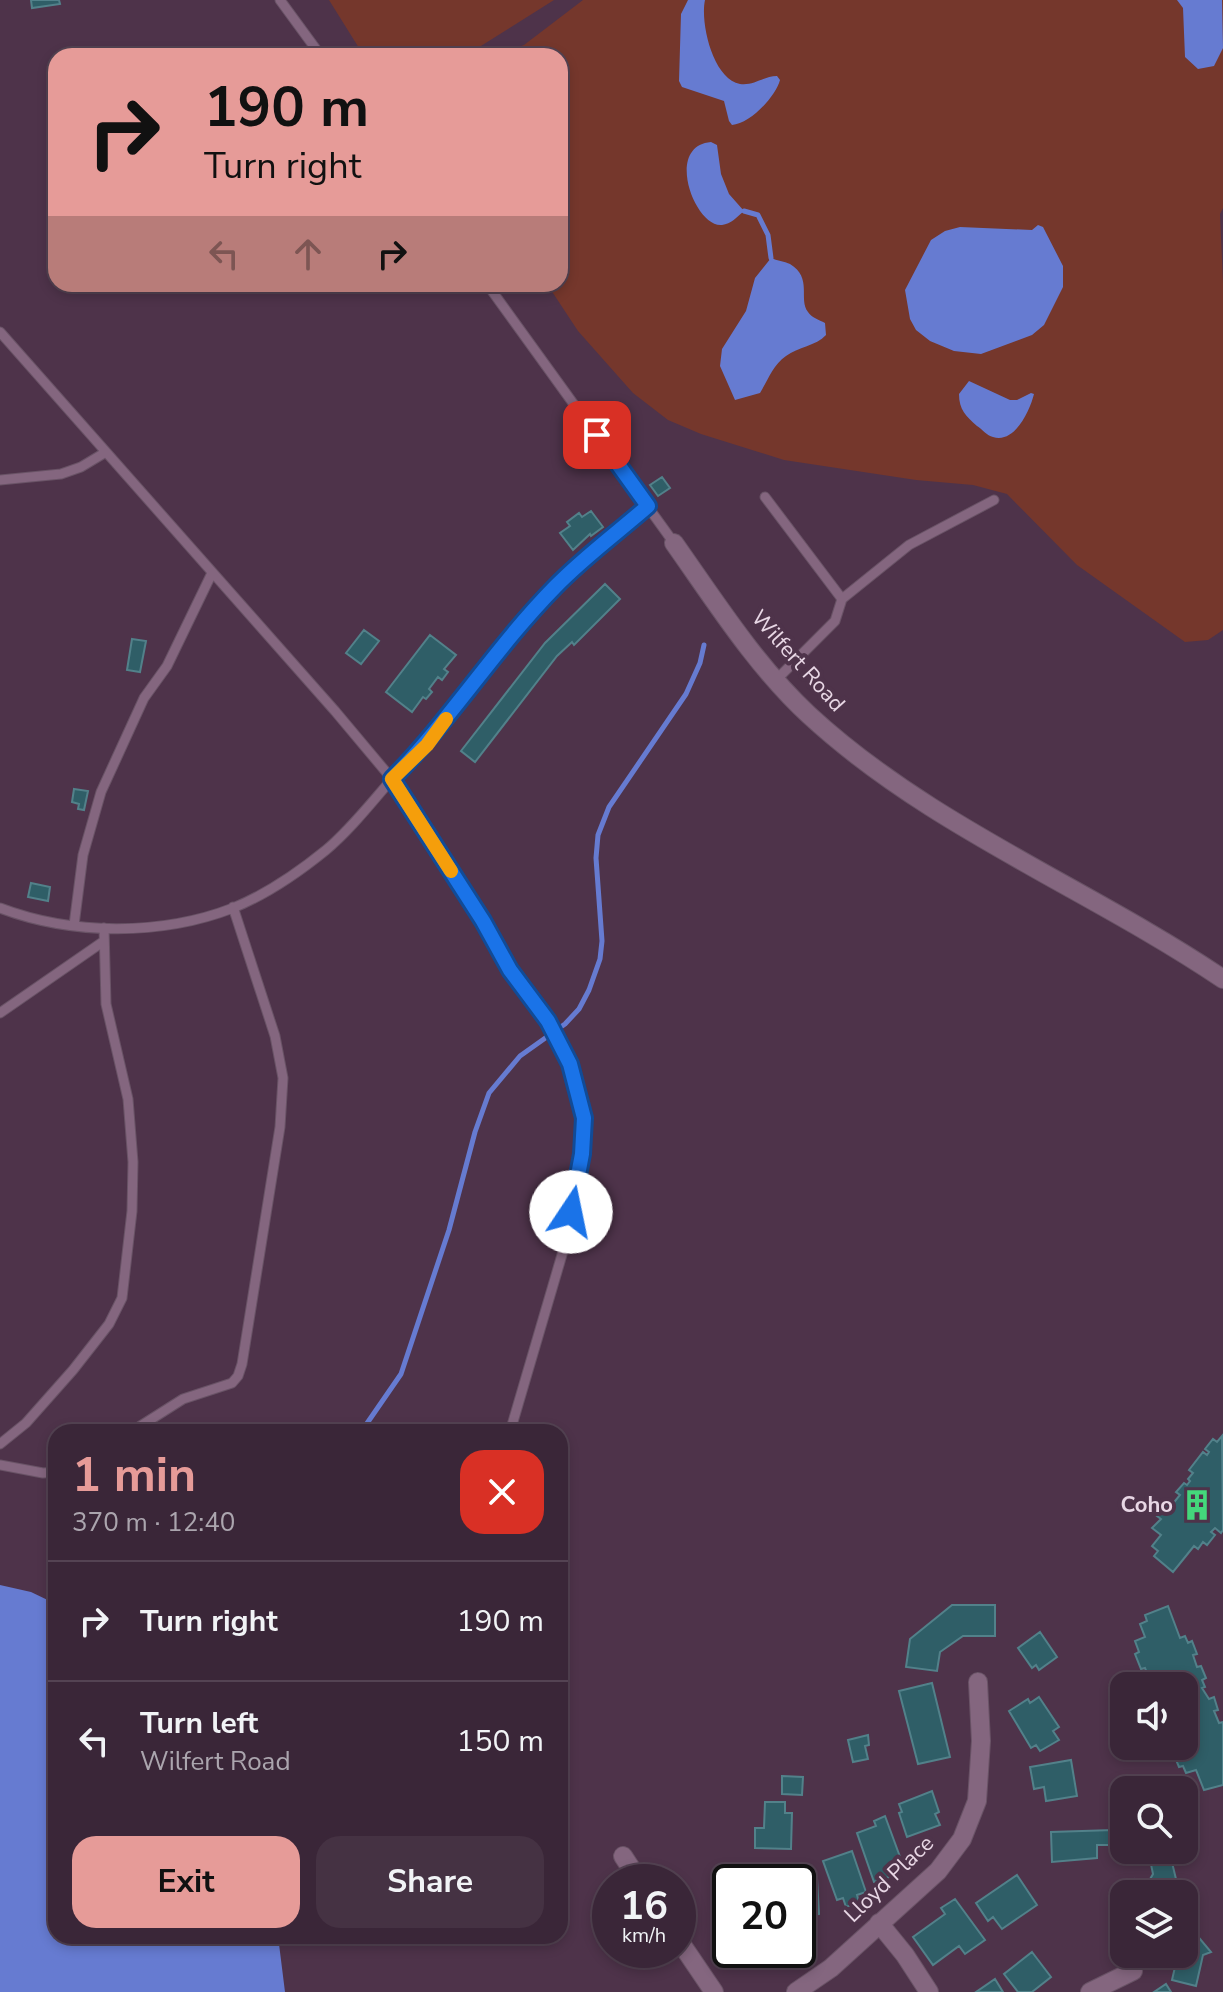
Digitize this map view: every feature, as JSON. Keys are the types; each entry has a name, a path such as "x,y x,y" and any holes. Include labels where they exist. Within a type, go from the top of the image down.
{"street":[{"name":"Wilfert Road","path":"674,543 777,679 807,713 868,765 936,809 1136,924 1223,979"},
{"name":"Lloyd Place","path":"796,1992 831,1968 938,1871 962,1839 977,1801 981,1741 978,1682"},
{"path":"623,1856 628,1864"},
{"path":"879,1923 929,1992"},
{"path":"696,1966 714,1992"},
{"path":"1090,1992 1133,1971"}],"lane":[{"path":"280,0 315,48"},
{"name":"Wilfert Road","path":"493,292 674,543"},
{"path":"0,332 392,779 483,921 510,970 548,1021 570,1064 584,1118 582,1154 566,1241 512,1424"},
{"path":"0,480 61,474 81,467 106,452"},
{"path":"765,497 842,599"},
{"path":"777,679 835,621 842,599 909,545 994,500"},
{"path":"0,908 74,925 104,928 146,926 186,920 233,907 284,880 327,849 427,745 479,674 556,585 648,506"},
{"path":"74,925 83,855 101,792 144,698 167,666 212,573"},
{"path":"144,1424 183,1399 232,1383 242,1364 280,1127 283,1078 275,1036 233,907"},
{"path":"0,1444 26,1423 73,1370 109,1324 122,1298 132,1211 133,1162 128,1099 106,1004 104,928"},
{"path":"0,1013 104,941"},
{"path":"0,1465 48,1473"}],"shaded area":[{"path":"329,0 554,0 478,48 359,48"},
{"path":"583,0 1223,0 1223,208 1220,214 1223,283 1223,630 1208,640 1185,642 1077,565 1007,494 973,485 916,480 784,460 701,434 668,420 633,393 578,331 552,292 568,292 568,48 516,48"}],"water":[{"path":"688,0 705,0 710,49 722,72 731,80 745,84 777,76 780,80 773,94 747,120 732,125 724,101 682,87 679,81 681,14"},
{"path":"1177,0 1222,0 1223,48 1214,66 1198,69 1185,57 1183,8"},
{"path":"711,142 717,145 721,174 729,194 744,211 722,225 702,214 694,201 687,171 689,157 697,147"},
{"path":"1038,225 1043,227 1063,266 1063,287 1044,325 1032,335 981,354 954,351 930,341 916,330 910,319 905,290 931,240 945,231 960,227 1032,230"},
{"path":"771,258 790,264 797,270 803,282 805,307 811,315 825,323 826,335 781,360 760,393 735,400 720,366 722,349 746,311 755,278"},
{"path":"969,381 1010,400 1034,394 1015,431 1001,438 991,436 966,416 959,394"},
{"path":"0,1585 31,1592 48,1600 48,1944 279,1944 285,1992 0,1992"}],"building":[{"path":"31,0 59,0 60,4 32,8"},
{"path":"662,477 670,488 658,496 650,485"},
{"path":"591,511 603,527 573,550 560,533 570,526 567,522 579,513 582,517"},
{"path":"605,584 620,599 574,645 572,642 557,656 475,762 461,751 545,643"},
{"path":"364,630 379,641 361,664 346,653"},
{"path":"430,635 456,655 444,669 448,672 442,680 438,677 429,689 432,692 426,699 423,697 412,712 386,692"},
{"path":"132,639 146,641 140,672 127,670"},
{"path":"74,789 88,791 84,810 78,809 79,804 72,802"},
{"path":"31,883 50,887 48,901 28,897"},
{"name":"Coho","path":"1222,1436 1223,1530 1221,1533 1215,1528 1211,1532 1215,1535 1207,1545 1203,1542 1198,1549 1194,1546 1173,1572 1154,1556 1158,1551 1152,1546 1161,1535 1152,1528 1161,1519 1157,1516 1167,1503 1171,1506 1180,1495 1176,1492 1190,1481 1188,1479 1193,1473 1189,1470 1203,1452 1207,1455 1209,1452 1205,1449 1213,1439 1217,1442"},
{"path":"952,1605 995,1605 995,1636 963,1636 940,1652 937,1671 906,1667 910,1639"},
{"path":"1168,1606 1180,1638 1185,1636 1188,1643 1192,1641 1197,1654 1193,1655 1197,1667 1201,1666 1206,1678 1202,1680 1205,1687 1202,1688 1209,1699 1214,1697 1218,1710 1214,1711 1219,1723 1223,1722 1223,1785 1204,1790 1196,1770 1186,1773 1183,1766 1179,1767 1176,1760 1198,1760 1198,1672 1147,1672 1145,1668 1141,1669 1135,1654 1139,1652 1135,1641 1145,1637 1140,1624 1147,1621 1145,1615"},
{"path":"1040,1632 1057,1657 1039,1670 1036,1665 1032,1668 1018,1648"},
{"path":"932,1683 950,1757 918,1764 899,1691"},
{"path":"1039,1697 1059,1727 1053,1731 1059,1740 1040,1751 1036,1745 1031,1748 1009,1711 1028,1699 1030,1703"},
{"path":"868,1735 869,1745 865,1746 868,1759 853,1762 848,1740"},
{"path":"1071,1760 1077,1796 1046,1801 1044,1787 1034,1789 1030,1767"},
{"path":"782,1776 803,1777 802,1795 782,1794"},
{"path":"932,1791 940,1825 907,1837 899,1804"},
{"path":"765,1802 785,1802 785,1813 792,1813 791,1849 755,1848 755,1828 764,1828"},
{"path":"885,1816 903,1865 890,1870 892,1876 874,1882 857,1833 876,1826 874,1821"},
{"path":"1110,1830 1110,1845 1097,1845 1097,1858 1052,1862 1051,1832"},
{"path":"852,1851 866,1892 857,1895 859,1902 846,1907 843,1898 837,1900 823,1861"},
{"path":"1151,1864 1172,1864 1176,1879 1150,1880 1153,1874"},
{"path":"1017,1875 1037,1905 1002,1929 993,1917 988,1921 976,1903"},
{"path":"816,1878 819,1914 816,1915"},
{"path":"955,1899 985,1940 965,1954 959,1946 933,1965 913,1937 945,1914 941,1908"},
{"path":"1198,1936 1211,1952 1203,1955 1196,1986 1172,1980 1175,1968 1198,1968"},
{"path":"1032,1952 1051,1977 1032,1992 1018,1992 1004,1974"},
{"path":"995,1979 1003,1992 976,1992"},
{"path":"1166,1984 1171,1992 1154,1992"}],"waterway":[{"path":"744,211 758,215 768,235 771,258"},
{"path":"367,1424 401,1374 449,1230 475,1132 489,1093 520,1056 565,1024 579,1009 589,990 600,959 602,941 596,858 598,835 609,807 686,694 700,663 704,645"}],"slow traffic":[{"path":"446,719 427,745 392,779 451,871"}],"place":[{"name":"Coho","path":"1197,1505"}],"route":[{"path":"571,1212 582,1154 584,1118 570,1064 548,1021 510,970 483,921 392,779 427,745 479,674 556,585 648,506 597,435"}]}
